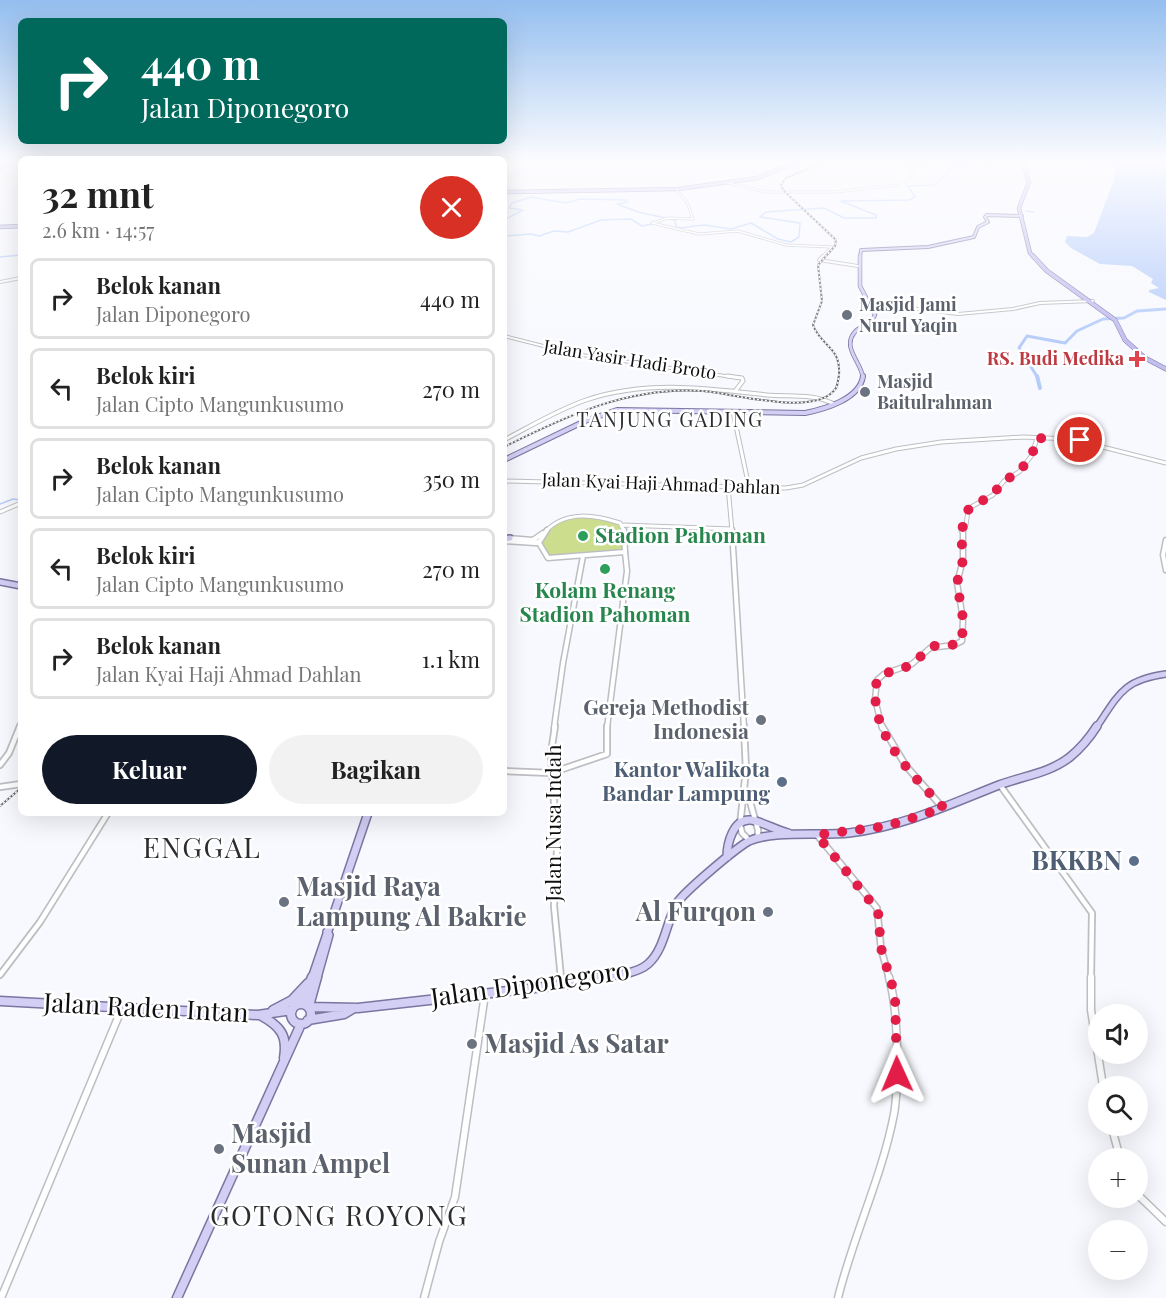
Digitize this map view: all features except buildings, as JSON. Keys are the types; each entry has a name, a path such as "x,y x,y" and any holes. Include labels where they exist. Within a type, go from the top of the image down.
{"highway":[{"path":"1022,223 1033,257 1114,318 1125,338 1146,359 1166,369"},
{"path":"0,227 18,227"}],"main road":[{"path":"507,459 585,421 617,410 805,413 834,404 854,393 862,381 862,372 851,352 851,339 855,332 874,319 875,312 862,290 858,266 860,251 864,249 913,249 966,240 974,237 978,227 987,223"},
{"path":"0,580 18,583"},
{"name":"Jalan Diponegoro","path":"310,1006 354,1008 562,985 635,971 648,964 662,942 678,902 727,857 750,841 758,838 817,835 887,826 944,808 999,785 1052,768 1070,757 1093,734 1116,696 1123,689 1143,677 1166,674"},
{"path":"177,1298 304,1022 314,995 327,933 367,816"},
{"path":"727,857 728,840 740,822 755,819 768,827 792,835"},
{"path":"304,1022 295,1024 291,1020 296,1007 305,996 327,933"},
{"path":"261,1014 292,1000 312,978"},
{"name":"Jalan Raden Intan","path":"0,1001 261,1014 310,1006"},
{"name":"Jalan Diponegoro","path":"304,1022 344,1014 354,1008"},
{"path":"261,1014 277,1024 285,1034 285,1054 280,1072"}],"street":[{"path":"653,223 699,234 738,231 786,245 832,247 819,260 858,266"},
{"path":"0,282 18,279"},
{"path":"869,303 958,314 1013,309 1040,303 1092,301"},
{"name":"Jalan Yasir Hadi Broto","path":"507,337 575,354 742,378 736,390"},
{"path":"507,439 581,402 615,392 675,385 736,390 782,397 818,396 834,404"},
{"path":"733,412 749,486"},
{"path":"944,808 904,765 892,746 879,720 876,706 877,680 885,674 915,662 922,651 930,647 957,645 962,641 963,619 957,583 963,560 961,532 967,521 969,510 993,495 1002,482 1019,472 1032,455 1037,438"},
{"name":"Jalan Kyai Haji Ahmad Dahlan","path":"507,481 795,487 857,460 900,448 941,442 1037,438 1078,440 1166,463"},
{"path":"728,486 740,645 746,787 740,822 744,836 750,841"},
{"path":"0,512 18,505"},
{"path":"507,540 533,540 554,523 576,516 602,517 621,524 732,529"},
{"path":"507,771 551,773 607,754 608,713 627,571 621,524"},
{"path":"535,543 540,541 543,533"},
{"path":"507,540 539,543 548,558 625,552"},
{"path":"1166,540 1162,555 1166,570"},
{"name":"Jalan Nusa Indah","path":"562,985 554,906 557,850 551,753 563,663 583,556"},
{"path":"0,765 9,753 18,731"},
{"path":"0,787 18,784"},
{"path":"999,785 1092,913 1091,1010 1101,1076"},
{"path":"746,787 758,838"},
{"path":"0,975 40,922 106,816"},
{"path":"817,835 877,908 881,948 896,1002 897,1079 894,1113 876,1182 846,1265 838,1298"},
{"path":"424,1298 439,1242 455,1197 485,993"},
{"path":"1,1298 122,1007"},
{"path":"1148,1205 1166,1222"}],"green space":[{"name":"Stadion Pahoman","path":"592,516 623,525 625,552 548,558 541,542 545,529 561,520"}],"water":[{"path":"1098,223 1166,223 1166,300 1149,292 1149,290 1159,288 1151,283 1153,279 1132,266 1100,264 1071,248 1065,242 1067,236 1087,237 1094,233"}],"waterway":[{"path":"507,236 531,234 539,236 554,231 568,232 594,223"},
{"path":"637,223 642,226 652,224"},
{"path":"675,223 676,227 679,228 704,225 731,229 751,223 778,239 791,242 799,237 800,223 797,223"},
{"path":"0,257 18,255"},
{"path":"1037,377 1019,348 1027,336 1065,343 1077,331 1103,319 1124,318 1137,311 1166,309"},
{"path":"1037,377 1040,388"},
{"path":"0,504 13,499 18,500"}],"railway":[{"path":"507,446 600,405 650,393 703,391 793,403 826,397 836,388 839,365 834,352 816,332 813,325 822,301 818,265 835,246 836,240 818,223"},
{"path":"0,806 18,791"}],"place":[{"name":"Masjid Jami Nurul Yaqin","path":"847,315"},
{"name":"RS. Budi Medika","path":"1137,359"},
{"name":"Masjid Baitulrahman","path":"865,392"},
{"name":"Stadion Pahoman","path":"583,536"},
{"name":"Kolam Renang Stadion Pahoman","path":"605,569"},
{"name":"Gereja Methodist Indonesia","path":"761,720"},
{"name":"Kantor Walikota Bandar Lampung","path":"782,782"},
{"name":"BKKBN","path":"1134,861"},
{"name":"Masjid Raya Lampung Al Bakrie","path":"284,902"},
{"name":"Al Furqon","path":"768,912"},
{"name":"Masjid As Satar","path":"472,1044"},
{"name":"Masjid Sunan Ampel","path":"219,1149"}],"district":[{"name":"TANJUNG GADING","path":"670,420"},
{"name":"ENGGAL","path":"202,848"},
{"name":"GOTONG ROYONG","path":"339,1216"}],"route":[{"path":"897,1074 895,995 881,948 878,911 817,835 887,826 919,818 944,808 904,765 892,746 879,720 876,706 875,686 878,677 909,666 915,662 922,651 930,647 960,644 963,619 957,583 963,560 961,532 966,525 969,508 993,495 1002,482 1019,472 1032,455 1037,438 1080,440"}]}
